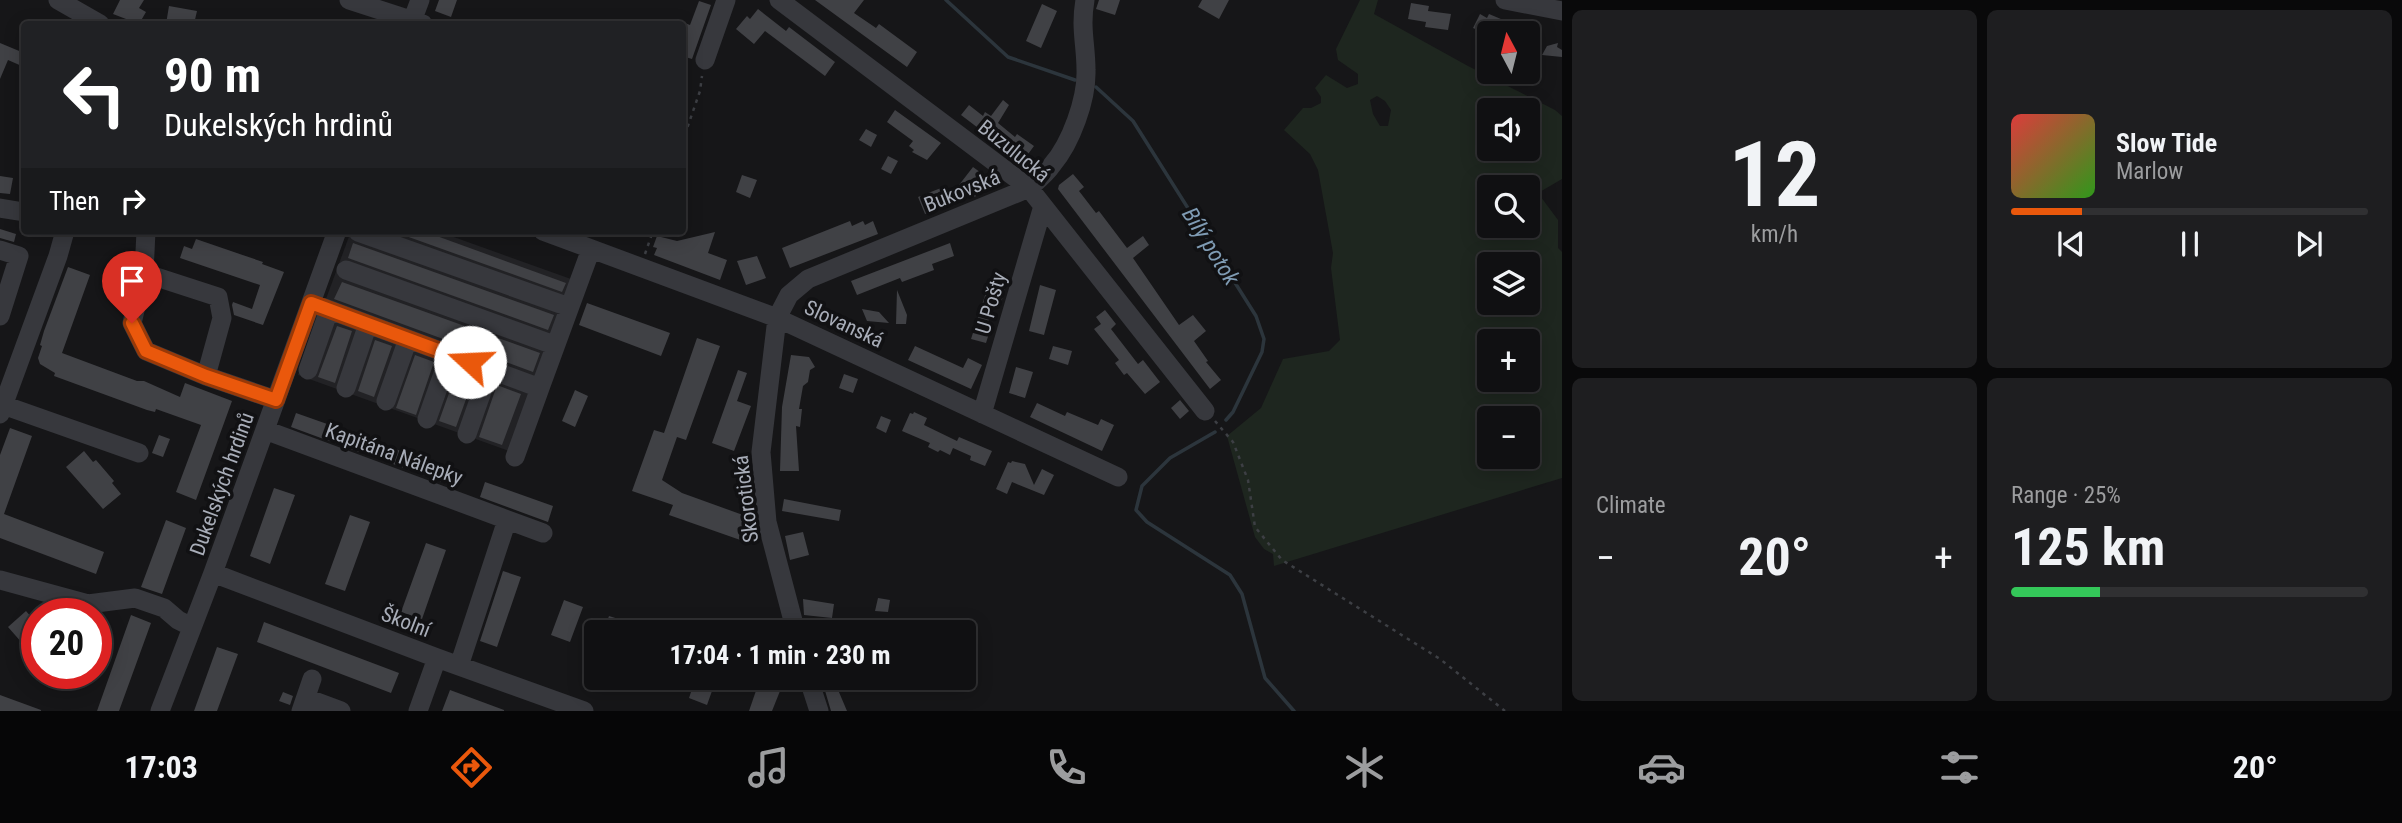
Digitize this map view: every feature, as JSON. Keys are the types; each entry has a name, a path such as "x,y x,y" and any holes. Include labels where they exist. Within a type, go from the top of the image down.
{"street":[{"path":"58,0 95,21"},
{"path":"349,0 409,21"},
{"path":"415,21 420,0"},
{"path":"705,60 726,0"},
{"name":"Buzulucká","path":"779,0 1029,188 1205,411"},
{"name":"Bukovská","path":"777,318 789,295 808,279 1029,188 1054,164 1073,127 1085,94 1086,69 1081,22 1085,0"},
{"path":"1505,0 1562,11"},
{"name":"U Pošty","path":"982,414 1043,206"},
{"path":"0,208 21,212"},
{"path":"64,235 2,410 139,453"},
{"path":"146,235 144,273 132,323 146,351 206,376 276,400"},
{"name":"Dukelských hrdinů","path":"160,711 276,400 320,306 336,235"},
{"path":"366,235 569,307"},
{"name":"Slovanská","path":"554,235 777,318 1118,477"},
{"path":"515,457 591,249"},
{"path":"0,250 19,256 3,294 0,316"},
{"path":"346,270 555,345"},
{"path":"144,273 218,297 222,318 206,376"},
{"path":"307,370 320,306 540,387"},
{"name":"Skorotická","path":"777,318 761,452 767,522 793,620"},
{"path":"346,388 368,324"},
{"path":"386,401 408,339"},
{"path":"427,419 450,354"},
{"path":"467,435 490,369"},
{"name":"Kapitána Nálepky","path":"265,430 543,533"},
{"path":"459,666 507,520"},
{"name":"Školní","path":"213,573 437,659 584,711"},
{"path":"0,580 88,604 135,598 164,608 178,620 192,626"},
{"path":"418,711 437,659"},
{"path":"312,679 303,705 341,711"},
{"path":"812,690 819,711"}],"path":[{"path":"686,131 700,91"},
{"path":"641,267 652,235"},
{"path":"1205,411 1233,442 1248,480 1255,527 1282,560 1440,659 1505,711"}],"shaded area":[{"path":"1360,0 1378,0 1374,14 1477,71 1477,84 1504,84 1531,98 1477,98 1477,161 1540,161 1540,102 1562,116 1562,179 1540,192 1540,175 1477,175 1477,238 1540,238 1540,196 1558,220 1558,248 1562,252 1562,478 1274,566 1273,554 1264,549 1255,537 1227,436 1261,408 1283,359 1329,351 1340,340 1331,268 1333,253 1318,170 1310,154 1284,130 1303,108 1311,108 1321,103 1321,97 1315,88 1326,75 1347,88 1358,84 1358,74 1338,60 1336,49","holes":["1377,96 1385,101 1391,110 1388,126 1380,126 1373,114 1370,100"]},
{"path":"350,235 448,235 571,279 509,451 298,375"}],"building":[{"path":"120,0 144,0 139,8 146,12 141,21 131,21 113,14"},
{"path":"439,0 457,0 451,17 435,11"},
{"path":"815,0 864,0 854,13 876,28 879,24 917,52 907,67"},
{"path":"1099,0 1120,0 1115,15 1096,9"},
{"path":"1202,0 1229,0 1219,19 1198,7"},
{"path":"699,1 711,5 692,59 686,57 686,24 690,25"},
{"path":"1411,3 1429,6 1428,11 1451,14 1448,30 1425,27 1426,22 1408,19"},
{"path":"1042,4 1057,11 1041,48 1026,41"},
{"path":"169,6 197,11 195,21 166,21"},
{"path":"758,9 786,31 789,27 835,62 825,76 765,31 754,44 736,29 747,16 750,19"},
{"path":"1480,14 1487,18 1489,14 1506,21 1477,21 1477,30 1473,28"},
{"path":"0,43 21,52 21,66 8,60 0,79"},
{"path":"1558,43 1562,57 1542,55 1547,46"},
{"path":"1003,100 1009,105 998,123 1015,137 1017,134 1034,146 1023,161 992,134 990,137 961,115 969,105 983,116 985,112 991,116"},
{"path":"895,110 941,143 927,160 912,152 914,150 909,146 913,141 887,122"},
{"path":"866,129 877,135 871,147 859,140"},
{"path":"888,156 898,161 891,174 881,169"},
{"path":"973,167 988,178 975,197 959,185"},
{"path":"1073,174 1084,187 1079,191 1096,213 1099,211 1127,248 1143,236 1149,245 1133,258 1179,325 1193,315 1206,331 1194,341 1221,380 1210,389 1058,189 1059,185"},
{"path":"742,175 757,180 750,198 736,192"},
{"path":"0,176 13,178 10,194 0,193"},
{"path":"941,188 948,206 925,214 918,197"},
{"path":"850,221 852,226 863,221 865,225 873,221 878,234 790,268 782,248"},
{"path":"0,229 16,234 14,242 0,238"},
{"path":"715,232 708,253 727,260 720,280 654,255 657,248 653,247 657,236 677,241"},
{"path":"403,235 434,235 566,283 562,292"},
{"path":"196,239 284,272 263,325 234,315 232,305 233,302 252,309 260,285 180,258 184,246 192,249"},
{"path":"353,243 554,315 548,330 348,258"},
{"path":"950,243 954,256 932,264 934,270 902,282 900,278 857,295 851,281"},
{"path":"757,256 766,278 746,285 737,261"},
{"path":"68,267 90,275 62,353 137,381 144,381 180,397 185,383 232,401 196,500 176,492 201,425 156,409 155,412 147,410 54,376 55,373 40,364 38,358 44,331"},
{"path":"342,282 540,353 533,372 334,299"},
{"path":"997,282 1000,287 1005,288 1000,307 993,305 986,343 971,339 989,283"},
{"path":"1040,285 1056,290 1044,335 1029,331"},
{"path":"897,290 907,315 906,324 896,324"},
{"path":"587,303 670,333 661,356 579,325"},
{"path":"862,309 879,312 889,323 867,321"},
{"path":"1105,310 1116,324 1111,329 1138,364 1143,360 1160,382 1145,394 1127,373 1124,375 1115,363 1119,360 1094,329 1101,324 1096,317"},
{"path":"337,326 352,331 335,383 318,377"},
{"path":"697,338 720,346 686,440 677,437 662,480 682,493 754,519 746,542 669,515 673,505 632,491 654,430 664,433"},
{"path":"375,340 392,346 374,397 358,391"},
{"path":"915,346 963,368 968,358 982,365 971,389 908,360"},
{"path":"1053,346 1072,351 1068,365 1049,359"},
{"path":"415,355 434,362 416,415 396,408"},
{"path":"791,355 809,357 815,367 810,370 808,382 803,386 799,409 802,409 800,427 796,426 799,471 780,471 782,407"},
{"path":"1016,367 1033,372 1025,398 1009,393"},
{"path":"738,370 747,373 737,401 751,406 734,451 712,443"},
{"path":"457,371 474,377 456,427 439,421"},
{"path":"844,374 858,379 853,393 839,388"},
{"path":"497,385 521,394 502,445 479,437"},
{"path":"575,390 588,396 575,427 562,421"},
{"path":"1180,400 1189,411 1180,419 1171,408"},
{"path":"1037,403 1065,416 1067,412 1098,425 1101,419 1114,425 1102,451 1030,417"},
{"path":"296,413 364,437 359,452 291,427"},
{"path":"910,413 927,418 924,425 957,441 959,437 992,451 985,466 970,460 971,456 953,448 950,455 940,450 938,452 928,447 930,443 902,431"},
{"path":"881,416 891,420 886,433 876,428"},
{"path":"10,428 32,436 4,514 104,552 96,574 0,538 0,455"},
{"path":"159,435 170,439 163,457 152,453"},
{"path":"390,447 458,472 453,486 385,461"},
{"path":"84,451 93,462 96,460 121,494 103,509 66,467"},
{"path":"1008,462 1025,464 1034,485 1042,469 1054,475 1044,495 1012,482 1007,494 996,489"},
{"path":"485,482 553,506 548,522 480,497"},
{"path":"274,488 295,495 270,564 250,556"},
{"path":"784,499 841,510 839,521 782,511"},
{"path":"350,515 370,522 345,591 325,584"},
{"path":"166,520 186,528 162,594 141,587"},
{"path":"803,532 809,555 790,560 785,536"},
{"path":"426,543 446,550 422,619 401,612"},
{"path":"503,571 521,577 497,647 480,641"},
{"path":"878,598 890,600 888,612 875,611"},
{"path":"803,599 834,604 832,618 804,615"},
{"path":"564,600 583,607 570,642 551,635"},
{"path":"21,615 21,642 8,627"},
{"path":"131,615 151,623 119,711 97,711 105,689 112,689 112,669"},
{"path":"264,622 399,673 391,693 257,642"},
{"path":"217,647 238,654 217,711 194,711"},
{"path":"450,690 504,710 504,711 442,711"},
{"path":"692,690 712,690 707,705 689,698"},
{"path":"756,690 780,691 772,711 749,711"},
{"path":"825,690 838,690 847,711 831,711"},
{"path":"283,692 293,696 290,705 279,701"},
{"path":"0,695 41,710 41,711 0,711"}],"waterway":[{"name":"Bílý potok","path":"946,0 1008,57 1075,80"},
{"name":"Bílý potok","path":"1096,87 1133,121 1256,316 1264,339 1262,352 1233,412 1226,420"},
{"name":"Bílý potok","path":"1215,432 1170,458 1142,486 1136,510 1147,522 1230,575 1242,594 1265,678 1294,711"}],"route":[{"path":"132,323 146,351 206,376 276,400 311,303 470,362"}]}
